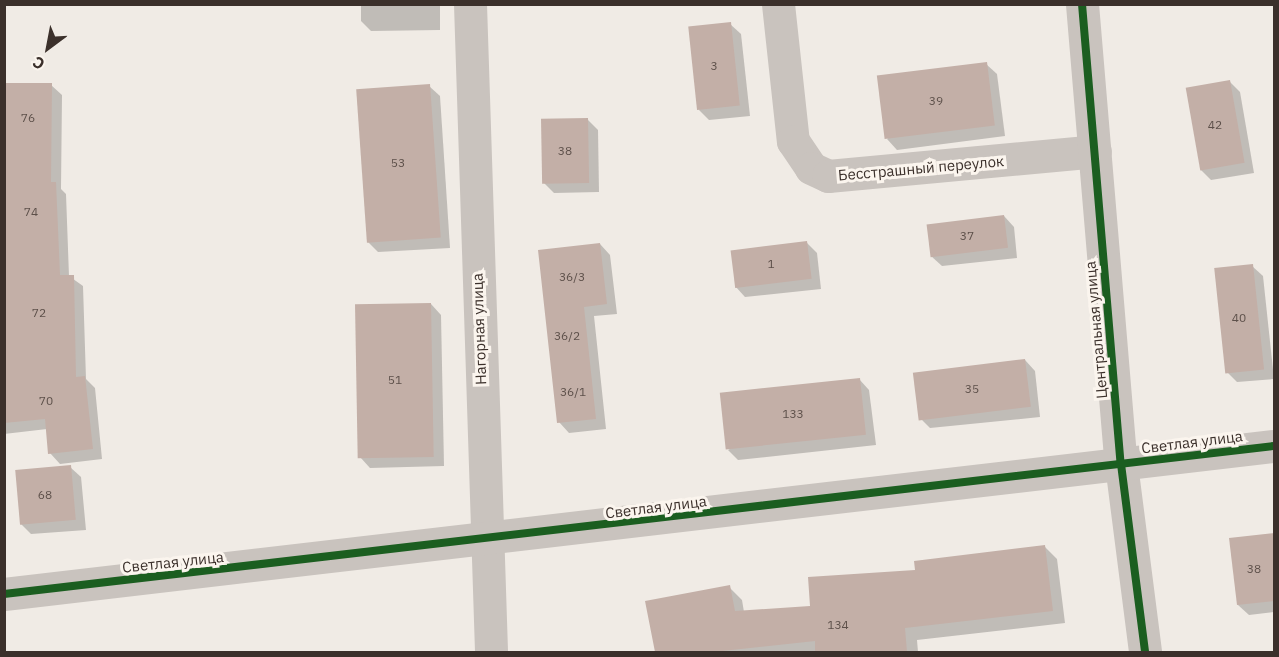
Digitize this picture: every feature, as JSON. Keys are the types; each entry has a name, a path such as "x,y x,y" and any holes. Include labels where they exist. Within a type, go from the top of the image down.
{"street":[{"name":"Нагорная улица","path":"470,4 491,652"},
{"name":"Бесстрашный переулок","path":"778,4 793,141 811,168 828,176 1095,151"},
{"name":"Центральная улица","path":"1082,4 1120,464 1145,652"},
{"name":"Светлая улица","path":"4,594 486,541 1275,447"}],"building":[{"path":"731,22 740,106 697,110 688,26"},
{"path":"987,62 995,126 885,139 877,76"},
{"path":"1230,80 1245,163 1200,171 1186,88"},
{"path":"4,83 52,83 51,182 56,182 60,275 74,275 76,377 85,376 93,449 48,454 45,419 4,423"},
{"path":"430,84 441,238 367,243 356,89"},
{"path":"588,118 589,183 542,184 541,119"},
{"path":"1004,215 1008,248 931,257 927,225"},
{"path":"807,241 812,279 735,288 731,250"},
{"path":"600,243 607,304 584,307 596,419 557,423 538,250"},
{"path":"1253,264 1264,369 1225,373 1214,268"},
{"path":"431,303 434,457 358,458 355,304"},
{"path":"1025,359 1031,407 919,420 913,373"},
{"path":"860,378 866,435 726,449 720,393"},
{"path":"71,465 76,520 20,525 15,470"},
{"path":"1275,533 1275,601 1237,605 1229,538"},
{"path":"1045,545 1053,611 905,628 907,652 815,652 815,641 713,652 655,652 645,601 730,585 735,611 810,606 808,577 915,570 914,561"}],"cycle path":[{"path":"1082,4 1121,464 1145,652"},
{"path":"4,594 1274,446"}]}
